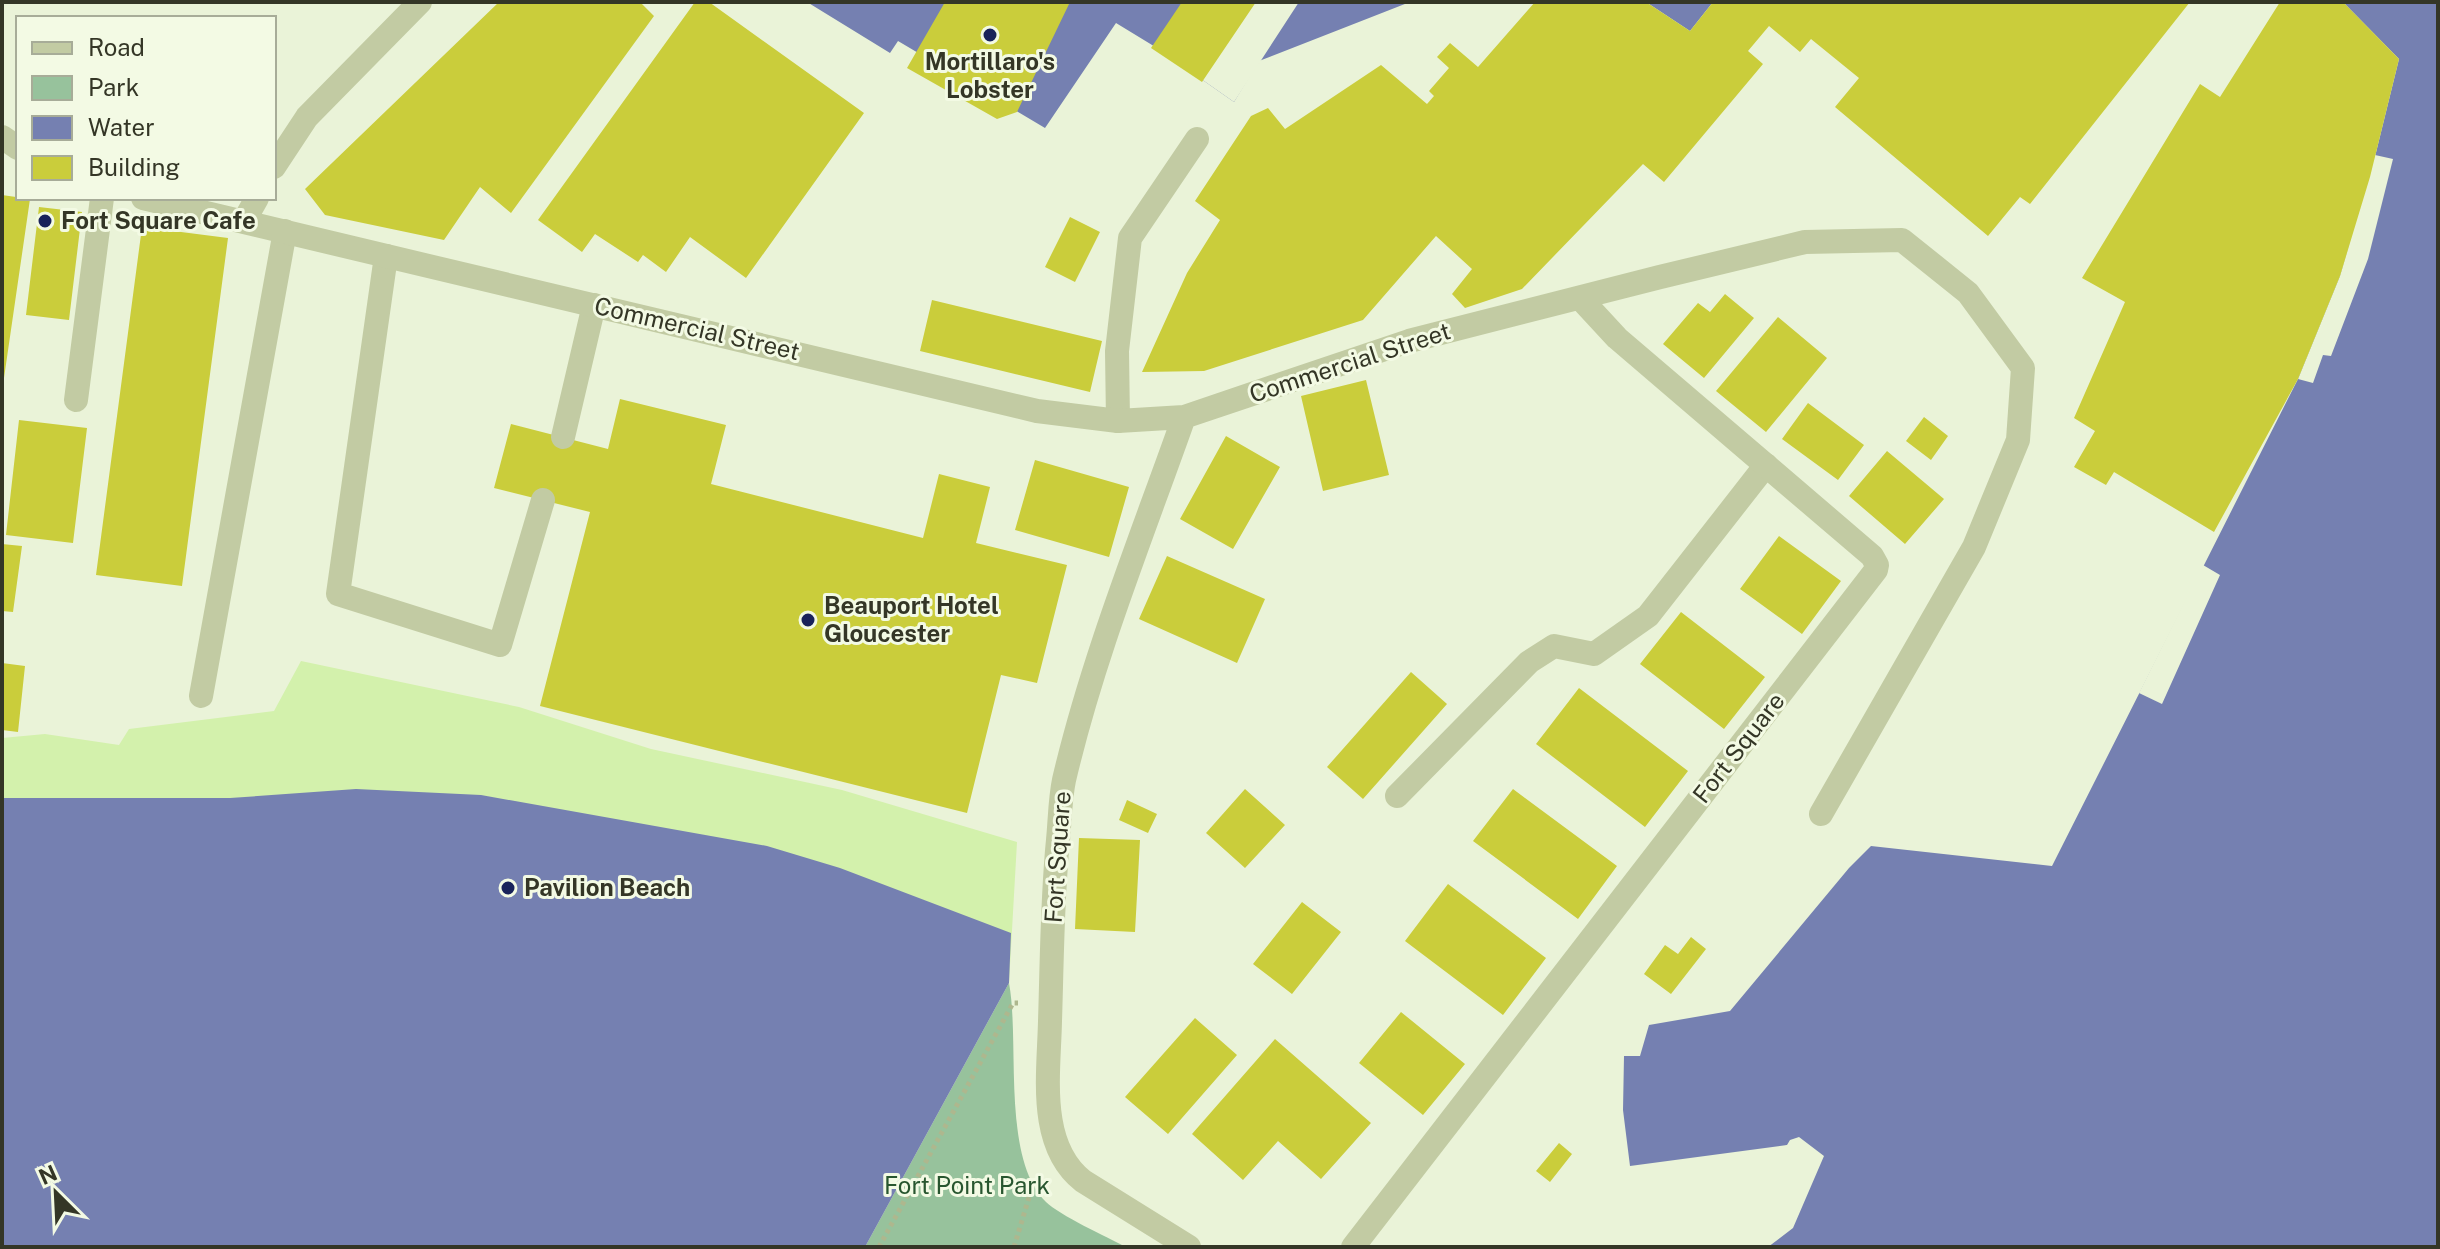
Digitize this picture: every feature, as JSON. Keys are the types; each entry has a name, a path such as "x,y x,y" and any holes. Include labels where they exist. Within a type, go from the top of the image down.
{"street":[{"path":"276,164 307,117 420,2"},
{"path":"1118,421 1117,351 1130,238 1197,139"},
{"path":"76,400 102,200"},
{"name":"Commercial Street","path":"152,200 1037,411 1118,421 1184,417 1409,341 1805,242 1902,240 1968,293 2023,368 2018,440 1974,547 1821,814"},
{"path":"244,221 256,200"},
{"path":"201,696 285,231"},
{"path":"386,256 338,594 500,645 543,500"},
{"name":"Fort Square","path":"1353,1247 1876,570 1872,556 1617,338 1580,298"},
{"path":"563,437 594,305"},
{"name":"Fort Square","path":"1184,417 1098,660 1063,782 1052,902 1050,1114 1066,1165 1083,1181 1189,1247"},
{"path":"1397,796 1529,662 1554,646 1594,654 1648,616 1766,465"}],"path":[{"path":"879,1247 1013,1003 1051,1002"},
{"path":"1014,1247 1033,1184"}],"green space":[{"name":"Fort Point Park","path":"1009,983 1017,1129 1032,1182 1052,1207 1126,1247 865,1247"}],"sand":[{"name":"Pavilion Beach","path":"301,661 519,707 651,749 842,790 1017,842 1009,983 2,1007 2,738 45,734 119,745 129,729 274,711"}],"water":[{"path":"807,2 1410,2 1259,61 1234,102 1116,23 1045,128 898,41 890,53"},
{"path":"1646,2 1713,2 1690,31"},
{"path":"2343,2 2438,2 2438,1247 1721,1247 1779,1205 1799,1164 1787,1145 1630,1166 1623,1110 1624,1056 1640,1056 1649,1025 1730,1011 1849,868 1871,846 2052,866 2298,379 2340,276 2370,177 2399,59"},
{"path":"356,789 481,795 767,846 840,868 1011,933 1009,983 865,1247 2,1247 2,798 230,798"}],"pier":[{"path":"1185,2 1299,2 1234,102 1157,48"},
{"path":"2375,155 2393,159 2368,259 2331,356 2323,355 2313,383 2298,379 2340,276"},
{"path":"2203,565 2220,575 2162,704 2139,693"},
{"path":"1799,1137 1824,1156 1793,1228 1768,1247 1717,1247 1725,1224 1744,1205 1776,1201 1794,1165 1785,1150 1777,1151"}],"building":[{"path":"499,2 640,2 654,16 511,213 480,187 444,240 325,215 305,189"},
{"path":"695,2 709,2 864,113 746,278 690,237 666,272 643,255 638,262 595,234 582,252 538,220"},
{"name":"Mortillaro's Lobster","path":"945,2 1070,2 1017,112 997,119 907,68"},
{"path":"1182,2 1256,2 1202,82 1151,48"},
{"path":"1535,2 1651,2 1649,4 1690,31 1713,2 2190,2 2030,204 2020,197 1988,236 1835,107 1859,78 1811,39 1800,52 1769,26 1748,51 1763,64 1664,182 1643,164 1522,289 1465,308 1452,294 1472,269 1436,236 1363,320 1204,371 1142,372 1187,273 1220,220 1195,201 1251,116 1268,108 1285,129 1381,65 1427,104 1434,96 1429,91 1449,68 1437,57 1450,43 1478,67"},
{"path":"2280,2 2343,2 2399,59 2370,177 2340,276 2298,379 2214,532 2114,472 2106,485 2074,467 2095,431 2074,418 2125,302 2082,278 2200,84 2220,97"},
{"path":"2,195 16,197 16,200 30,200 2,377"},
{"path":"39,207 82,212 69,320 26,315"},
{"path":"1070,217 1100,232 1075,282 1045,267"},
{"path":"142,227 228,238 182,586 96,575"},
{"path":"1725,294 1754,318 1704,378 1663,344 1698,303 1710,312"},
{"path":"932,300 1102,341 1090,392 920,351"},
{"path":"1778,317 1827,358 1766,432 1716,391"},
{"path":"1366,380 1389,475 1323,491 1301,396"},
{"name":"Beauport Hotel Gloucester","path":"620,399 726,425 711,484 923,538 939,474 990,487 976,543 1067,565 1037,683 1001,675 967,813 540,706 590,512 494,488 511,424 608,449"},
{"path":"1808,403 1864,445 1838,480 1782,439"},
{"path":"1924,417 1948,436 1931,460 1906,441"},
{"path":"19,420 87,428 73,543 6,535"},
{"path":"1226,436 1280,467 1233,549 1180,519"},
{"path":"1887,451 1944,499 1905,544 1849,496"},
{"path":"1035,460 1129,487 1109,557 1015,530"},
{"path":"1779,536 1841,581 1802,634 1740,589"},
{"path":"2,544 22,546 13,612 2,611"},
{"path":"1167,556 1265,599 1237,663 1139,619"},
{"path":"1681,612 1765,677 1724,729 1640,664"},
{"path":"2,663 25,666 18,732 2,730"},
{"path":"1411,672 1447,704 1363,799 1327,767"},
{"path":"1579,688 1688,771 1645,827 1536,744"},
{"path":"1245,789 1285,825 1245,868 1206,833"},
{"path":"1513,789 1617,866 1578,919 1473,841"},
{"path":"1127,800 1157,814 1148,833 1119,820"},
{"path":"1079,838 1140,840 1135,932 1075,929"},
{"path":"1448,884 1546,958 1503,1015 1405,941"},
{"path":"1302,902 1341,932 1292,994 1253,964"},
{"path":"1691,937 1706,949 1671,994 1644,974 1665,945 1678,954"},
{"path":"1401,1012 1465,1064 1423,1115 1359,1063"},
{"path":"1195,1018 1237,1055 1168,1134 1125,1097"},
{"path":"1275,1039 1371,1123 1321,1179 1278,1141 1243,1180 1192,1134"},
{"path":"1559,1143 1572,1154 1550,1182 1536,1171"}],"place":[{"name":"Mortillaro's Lobster","path":"990,35"},
{"name":"Fort Square Cafe","path":"45,221"},
{"name":"Beauport Hotel Gloucester","path":"808,620"},
{"name":"Pavilion Beach","path":"508,888"}]}
